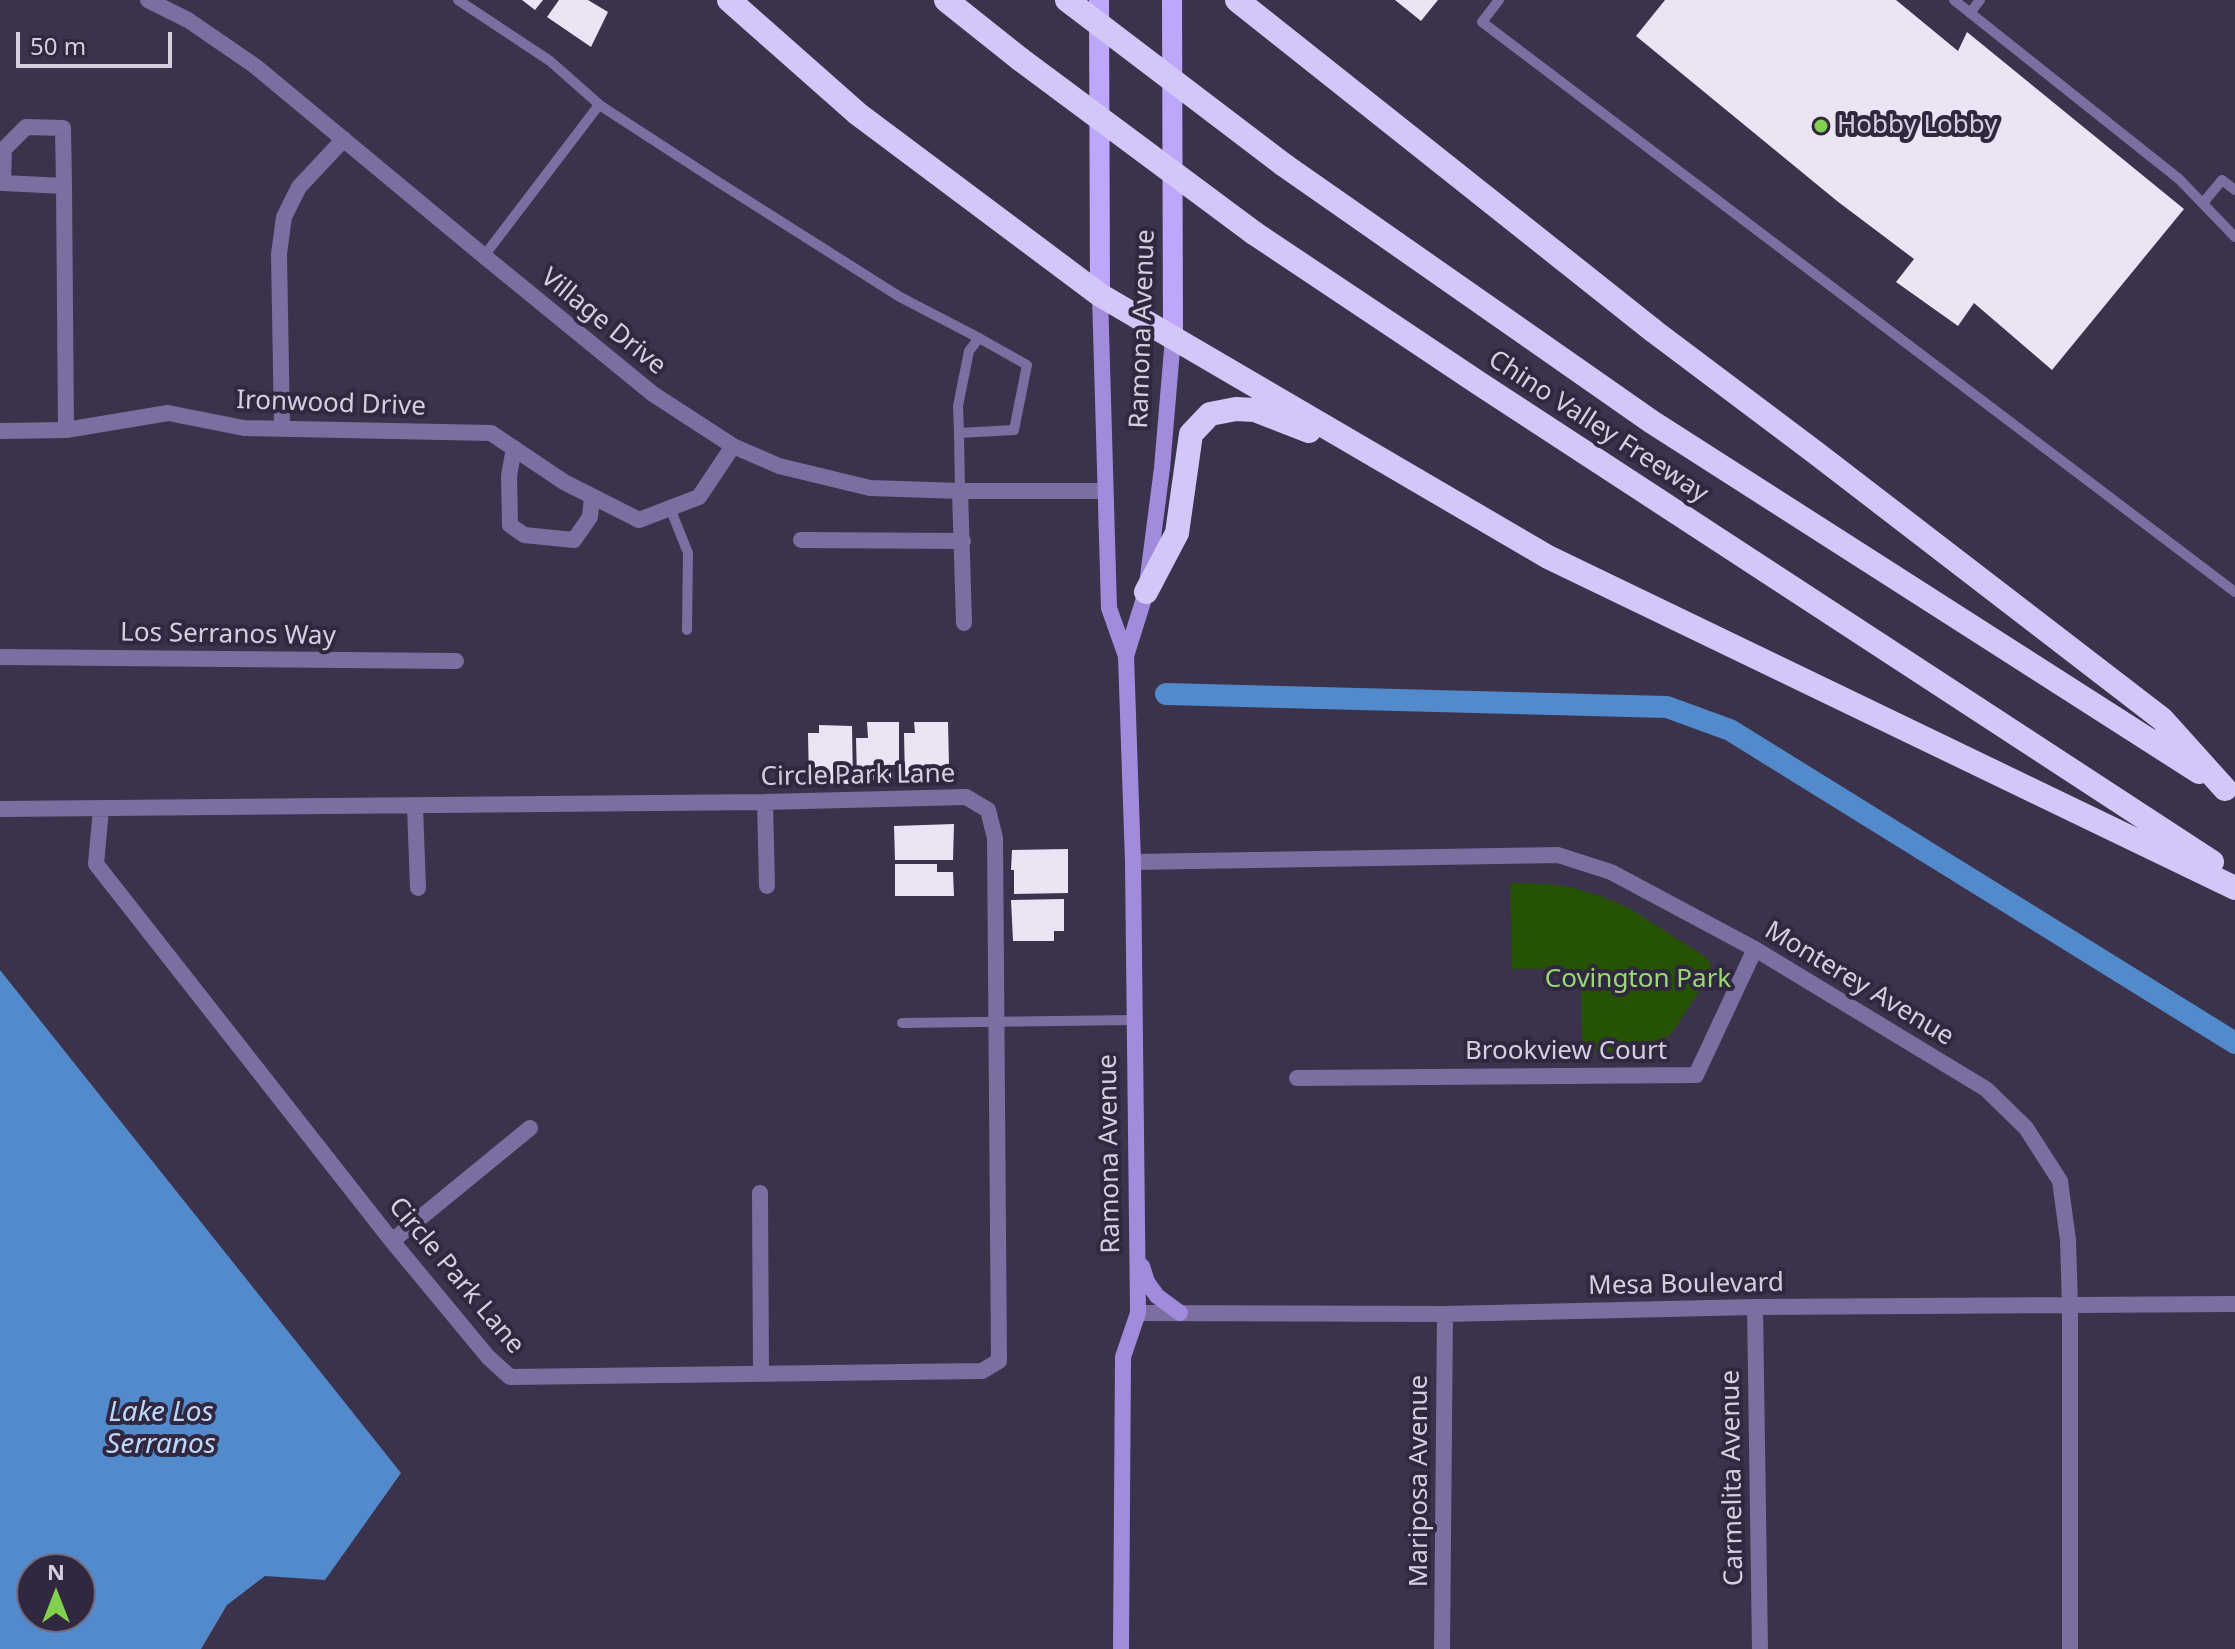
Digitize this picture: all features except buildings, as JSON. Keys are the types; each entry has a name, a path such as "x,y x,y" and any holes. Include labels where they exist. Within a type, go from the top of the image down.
{"highway":[{"path":"729,0 858,114 1100,295 1548,557 2235,888"},
{"name":"Chino Valley Freeway","path":"946,0 1020,59 1254,233 2235,877"},
{"name":"Chino Valley Freeway","path":"1067,0 1284,165 1652,422 2230,792"},
{"path":"1237,0 1655,332 2162,719 2230,792"},
{"path":"1146,592 1177,533 1191,434 1210,414 1236,409 1255,410 1381,459"}],"main road":[{"name":"Ramona Avenue","path":"1099,0 1100,295"},
{"name":"Ramona Avenue","path":"1172,0 1173,338"}],"street":[{"name":"Village Drive","path":"148,0 188,20 255,66 653,394 733,446 779,466 870,488 1105,491"},
{"path":"64,186 3,183 4,149 26,127 63,128 64,186 66,430"},
{"path":"282,427 279,254 284,217 299,187 344,139"},
{"name":"Ramona Avenue","path":"1100,295 1109,608 1126,656 1133,862 1138,1313 1123,1357 1121,1649"},
{"name":"Ramona Avenue","path":"1126,656 1146,592 1162,468 1173,338"},
{"name":"Ironwood Drive","path":"0,431 66,430 168,413 244,428 491,433 564,482 639,520 699,497 733,446"},
{"path":"514,448 509,476 510,525 524,535 574,540 590,517 592,497"},
{"path":"960,491 964,623"},
{"path":"801,540 963,541"},
{"name":"Los Serranos Way","path":"0,657 456,661"},
{"name":"Circle Park Lane","path":"0,809 765,802 966,797 988,810 995,838 999,1361 982,1371 510,1377 488,1357 392,1241 96,864 101,809"},
{"path":"765,802 767,886"},
{"path":"415,806 418,888"},
{"name":"Monterey Avenue","path":"1133,862 1558,855 1611,872 1755,949 1986,1089 2026,1128 2060,1181 2068,1240 2070,1305 2070,1649"},
{"name":"Brookview Court","path":"1297,1078 1696,1075 1755,949"},
{"path":"392,1241 530,1128"},
{"path":"760,1193 761,1373"},
{"path":"1137,1235 1147,1282 1157,1296 1180,1313"},
{"name":"Mesa Boulevard","path":"1138,1313 1445,1314 1755,1307 2235,1304"},
{"name":"Carmelita Avenue","path":"1755,1307 1760,1649"},
{"name":"Mariposa Avenue","path":"1442,1649 1445,1314"}],"lane":[{"path":"458,0 550,61 599,105 900,297 1027,365 1014,430 959,433"},
{"path":"1499,0 1482,22 2235,592"},
{"path":"1954,0 2179,179 2235,237"},
{"path":"1970,13 1980,0"},
{"path":"484,256 599,105"},
{"path":"2203,203 2222,180 2235,190"},
{"path":"960,491 958,406 969,351 979,338"},
{"path":"670,508 688,553 687,630"},
{"path":"902,1023 1134,1020"}],"green space":[{"name":"Covington Park","path":"1510,883 1571,887 1603,897 1629,908 1706,957 1711,965 1709,976 1669,1036 1611,1052 1582,1053 1581,969 1512,969"}],"water":[{"name":"Lake Los Serranos","path":"0,970 401,1473 325,1580 265,1576 227,1605 201,1649 0,1649"}],"waterway":[{"path":"1166,694 1667,707 1730,730 2235,1043"}],"place":[{"name":"Hobby Lobby","path":"1821,126"}]}
